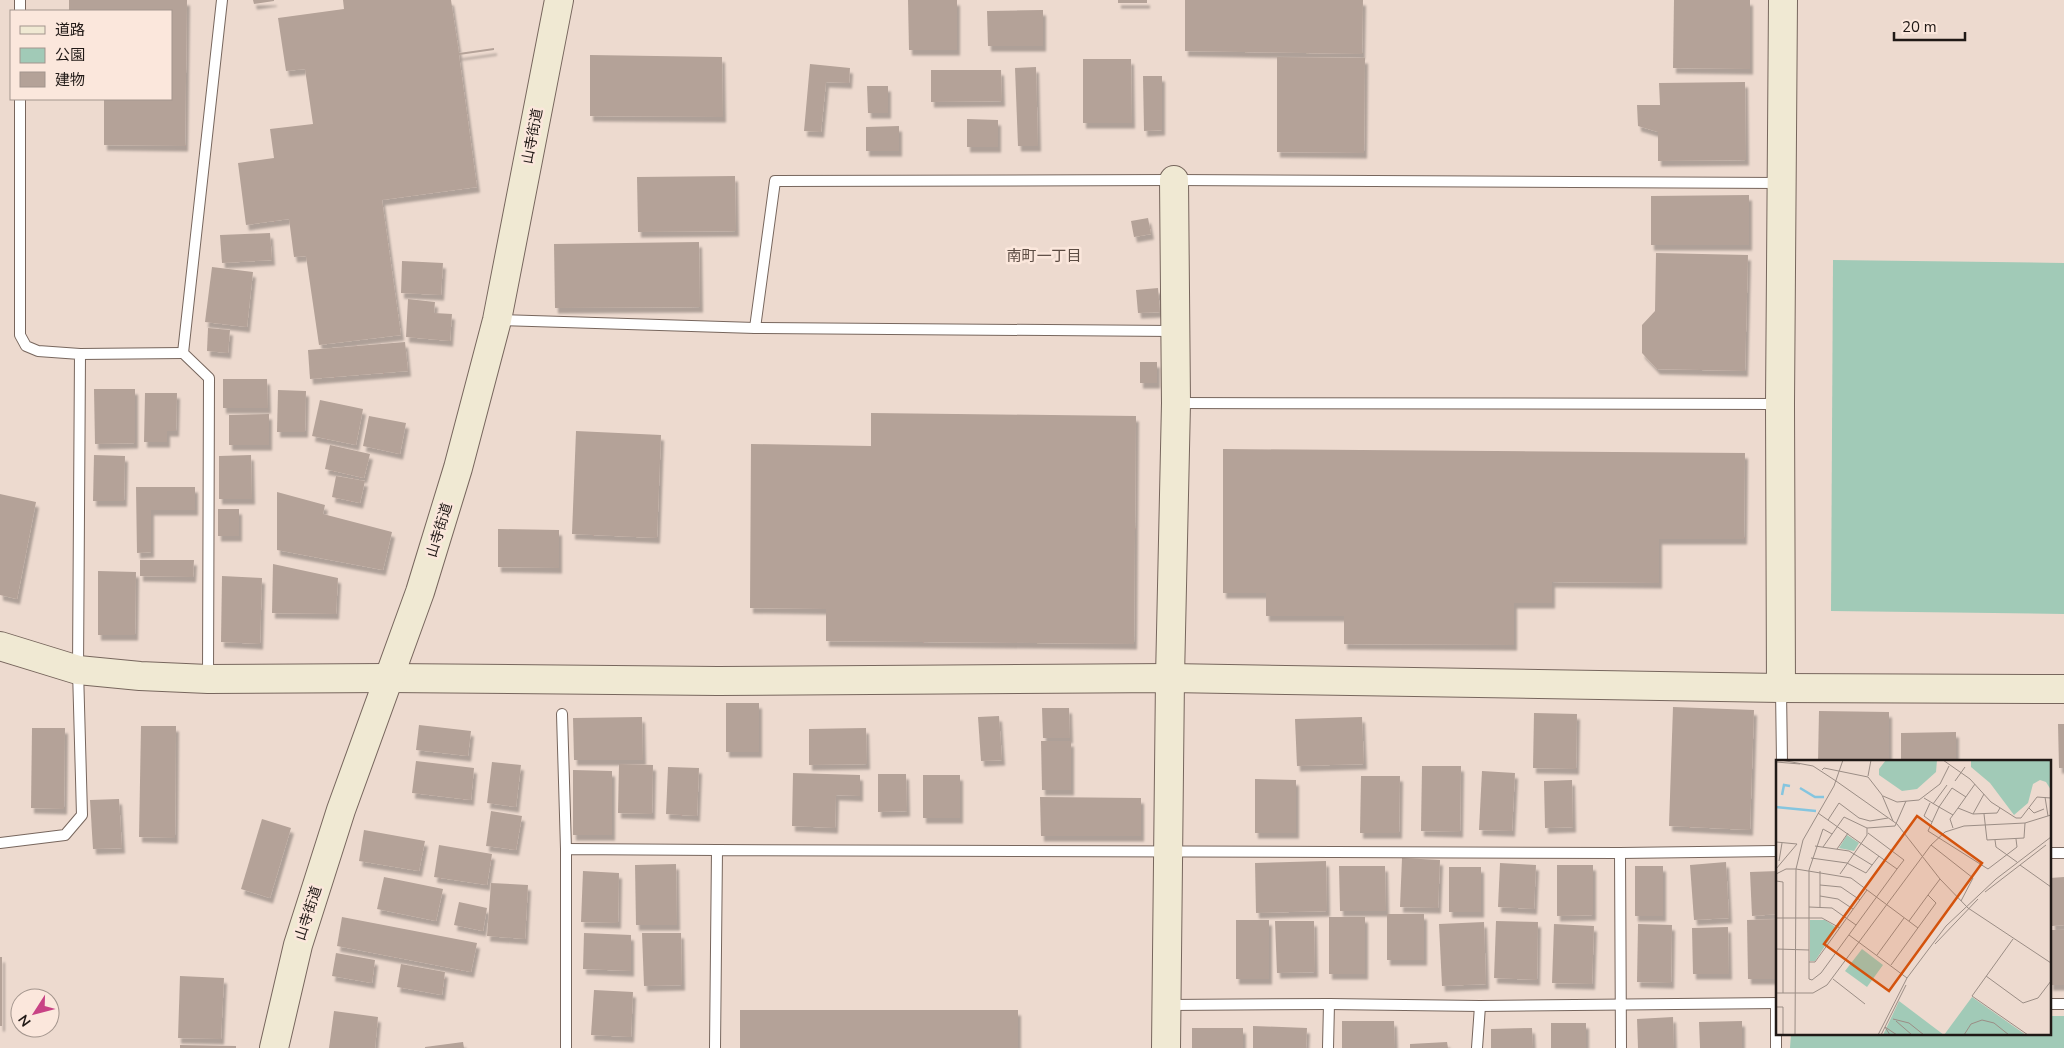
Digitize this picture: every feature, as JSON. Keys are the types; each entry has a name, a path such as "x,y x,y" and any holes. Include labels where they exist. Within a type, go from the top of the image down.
{"street":[{"name":"山寺街道","path":"274,1048 298,945 341,810 420,592 455,477 497,320 559,0"},
{"path":"1781,688 1780,404 1784,0"},
{"path":"1166,1048 1168,1005 1170,678 1176,403 1174,180"},
{"path":"0,646 78,670 140,676 208,679 388,678 577,681 1170,678 1781,688 2064,689"}],"lane":[{"path":"183,353 222,0"},
{"path":"20,100 20,335 26,346 38,351 80,354 183,353 209,378 208,679"},
{"path":"755,328 775,181 1174,180 1782,183"},
{"path":"497,320 755,328 1176,332"},
{"path":"0,843 65,835 82,815 78,670 80,354"},
{"path":"1176,403 1780,404"},
{"path":"1781,688 1782,760"},
{"path":"562,714 566,849 566,1048"},
{"path":"566,849 1620,853 1776,851"},
{"path":"715,1048 717,850"},
{"path":"1620,853 1621,1048"},
{"path":"1168,1005 1329,1004 1480,1006 1776,1003"},
{"path":"1328,1048 1329,1004"},
{"path":"1477,1048 1480,1006"}],"green space":[{"path":"1833,260 2064,263 2064,614 1831,611"},
{"path":"2052,1016 2064,1016 2064,1048 1790,1048 1791,1036 2052,1036"}],"building":[{"path":"69,0 187,0 185,146 104,145 104,100 172,100 172,10 69,10"},
{"path":"253,0 274,0 274,1 254,4"},
{"path":"343,0 451,0 459,53 494,48 494,50 459,55 477,187 382,200 401,335 319,345 306,256 294,257 289,219 246,225 238,163 274,158 270,129 313,124 305,69 286,71 278,18 344,9"},
{"path":"908,0 957,0 957,50 909,50"},
{"path":"1118,0 1147,0 1147,3 1118,3"},
{"path":"1185,0 1363,0 1362,54 1185,51"},
{"path":"1674,0 1750,0 1750,69 1673,68"},
{"path":"1043,10 1043,46 988,46 987,11"},
{"path":"590,55 722,57 723,117 590,116"},
{"path":"1277,57 1365,58 1364,153 1277,152"},
{"path":"1083,59 1131,59 1132,123 1083,123"},
{"path":"810,64 850,68 849,83 826,82 821,132 804,131"},
{"path":"1036,67 1038,146 1018,146 1015,68"},
{"path":"931,70 1001,70 1002,101 931,102"},
{"path":"1143,76 1162,76 1162,130 1144,131"},
{"path":"1745,82 1746,160 1658,161 1658,132 1638,126 1637,105 1660,105 1659,83"},
{"path":"867,86 888,86 888,113 868,113"},
{"path":"967,119 998,120 998,147 967,147"},
{"path":"899,126 899,151 866,151 866,127"},
{"path":"735,176 736,231 638,232 637,177"},
{"path":"1749,195 1749,245 1651,245 1651,196"},
{"path":"1148,218 1151,234 1134,237 1131,221"},
{"path":"270,233 272,260 222,263 220,235"},
{"path":"699,242 700,307 555,308 554,244"},
{"path":"1656,253 1748,255 1745,371 1657,369 1642,353 1642,325 1655,311"},
{"path":"402,261 443,263 441,295 401,293"},
{"path":"212,267 253,272 247,327 205,322"},
{"path":"1158,288 1160,312 1138,313 1136,290"},
{"path":"408,299 435,302 434,313 452,314 450,341 406,337"},
{"path":"208,328 230,330 228,353 207,351"},
{"path":"405,342 408,371 310,379 308,350"},
{"path":"1140,362 1157,362 1157,383 1140,383"},
{"path":"223,379 267,379 268,408 223,408"},
{"path":"94,389 135,389 135,443 95,444"},
{"path":"278,390 306,391 305,432 277,432"},
{"path":"145,393 177,393 176,431 167,431 167,442 144,442"},
{"path":"320,400 363,409 356,445 312,436"},
{"path":"871,413 1136,416 1134,644 826,641 826,609 750,608 751,444 871,446"},
{"path":"269,414 269,445 229,445 229,415"},
{"path":"369,416 406,423 400,454 363,446"},
{"path":"576,431 661,435 657,538 572,534"},
{"path":"330,445 370,454 364,478 325,469"},
{"path":"1223,449 1745,453 1744,539 1659,539 1659,583 1552,582 1552,603 1514,603 1514,645 1344,644 1344,616 1266,616 1266,593 1223,593"},
{"path":"94,455 125,456 124,501 93,501"},
{"path":"251,455 252,499 219,499 219,456"},
{"path":"336,476 365,481 360,503 332,497"},
{"path":"136,487 195,487 195,510 151,510 151,552 137,553"},
{"path":"277,492 325,505 323,514 392,532 383,570 277,550"},
{"path":"0,494 36,502 17,599 0,595"},
{"path":"218,509 239,509 239,536 218,536"},
{"path":"498,529 559,530 559,568 498,567"},
{"path":"140,560 194,560 193,577 140,576"},
{"path":"273,564 338,578 336,614 272,613"},
{"path":"98,571 136,572 135,635 98,635"},
{"path":"222,576 262,578 260,644 221,642"},
{"path":"726,703 759,703 759,752 726,752"},
{"path":"1673,707 1754,710 1750,830 1669,826"},
{"path":"1042,708 1069,708 1070,738 1043,738"},
{"path":"1819,711 1889,712 1889,760 1818,760"},
{"path":"1534,713 1577,714 1576,769 1533,768"},
{"path":"999,716 1002,760 981,761 978,717"},
{"path":"642,717 643,760 574,760 573,718"},
{"path":"1362,717 1364,764 1297,766 1295,719"},
{"path":"2058,724 2064,724 2064,768 2059,768"},
{"path":"419,725 471,731 468,756 416,750"},
{"path":"141,726 176,726 175,838 139,837"},
{"path":"32,728 65,728 64,809 31,808"},
{"path":"866,728 867,764 809,765 809,729"},
{"path":"1956,732 1956,760 1901,760 1901,733"},
{"path":"1041,741 1071,741 1071,790 1042,790"},
{"path":"416,761 474,768 471,800 412,793"},
{"path":"492,762 521,765 516,807 487,803"},
{"path":"619,764 653,765 652,814 618,813"},
{"path":"1422,766 1461,766 1460,832 1421,831"},
{"path":"668,767 699,768 697,816 666,814"},
{"path":"573,770 612,771 612,835 573,835"},
{"path":"1482,771 1515,773 1512,831 1479,830"},
{"path":"793,773 860,775 860,796 836,795 835,828 792,826"},
{"path":"878,774 906,774 907,811 878,812"},
{"path":"923,775 960,775 960,818 923,818"},
{"path":"1361,776 1400,776 1399,833 1360,833"},
{"path":"1255,779 1296,780 1296,833 1255,833"},
{"path":"1572,780 1573,827 1545,828 1544,781"},
{"path":"1040,797 1141,798 1141,836 1041,836"},
{"path":"119,799 122,848 93,849 90,800"},
{"path":"491,811 522,816 516,850 486,846"},
{"path":"262,819 291,828 270,898 241,889"},
{"path":"364,830 425,841 419,871 359,861"},
{"path":"439,845 492,854 487,885 434,877"},
{"path":"1402,858 1440,860 1438,908 1400,907"},
{"path":"1326,861 1327,911 1256,913 1255,863"},
{"path":"1726,862 1729,918 1694,920 1690,865"},
{"path":"1500,863 1536,865 1534,909 1498,907"},
{"path":"676,864 677,925 636,925 635,865"},
{"path":"1557,865 1593,865 1593,915 1557,916"},
{"path":"1339,866 1385,866 1386,911 1340,911"},
{"path":"1635,866 1663,866 1663,916 1635,916"},
{"path":"1449,867 1481,867 1481,912 1449,912"},
{"path":"583,871 619,873 618,923 581,922"},
{"path":"1776,871 1776,914 1752,916 1750,872"},
{"path":"384,877 443,889 436,921 377,909"},
{"path":"2064,877 2064,925 2052,926 2052,878"},
{"path":"491,883 528,885 525,939 487,936"},
{"path":"459,902 487,908 483,931 454,925"},
{"path":"1387,914 1424,914 1424,960 1387,960"},
{"path":"342,917 477,943 471,972 337,946"},
{"path":"1329,917 1365,917 1365,974 1329,974"},
{"path":"1776,919 1776,979 1748,979 1747,920"},
{"path":"1236,920 1269,920 1269,979 1236,979"},
{"path":"1275,921 1314,921 1315,972 1277,973"},
{"path":"1496,921 1538,922 1537,980 1494,978"},
{"path":"1484,922 1486,984 1442,986 1439,924"},
{"path":"1554,924 1594,926 1592,984 1552,983"},
{"path":"1638,924 1672,925 1671,983 1637,982"},
{"path":"1728,927 1729,974 1693,974 1692,928"},
{"path":"2052,930 2064,930 2064,985 2052,985"},
{"path":"584,933 631,935 631,971 583,969"},
{"path":"642,933 681,933 682,985 644,986"},
{"path":"336,953 375,960 372,983 332,976"},
{"path":"0,957 2,957 2,1026 0,1026"},
{"path":"401,964 445,972 442,995 397,987"},
{"path":"180,976 224,978 221,1039 178,1038"},
{"path":"594,990 633,992 631,1037 591,1035"},
{"path":"740,1010 1018,1010 1018,1048 740,1048"},
{"path":"334,1011 378,1017 375,1048 329,1048"},
{"path":"1673,1017 1674,1048 1638,1048 1637,1019"},
{"path":"1342,1021 1394,1021 1395,1048 1342,1048"},
{"path":"1742,1021 1742,1048 1700,1048 1699,1022"},
{"path":"1551,1023 1586,1023 1586,1048 1551,1048"},
{"path":"1253,1026 1307,1028 1306,1048 1253,1048"},
{"path":"1192,1028 1243,1028 1243,1048 1192,1048"},
{"path":"1532,1028 1533,1048 1491,1048 1491,1029"},
{"path":"463,1042 464,1048 425,1048 425,1047"},
{"path":"1447,1042 1448,1048 1410,1048 1410,1044"},
{"path":"180,1045 236,1046 236,1048 180,1048"}],"district":[{"name":"南町一丁目","path":"1044,256"}]}
